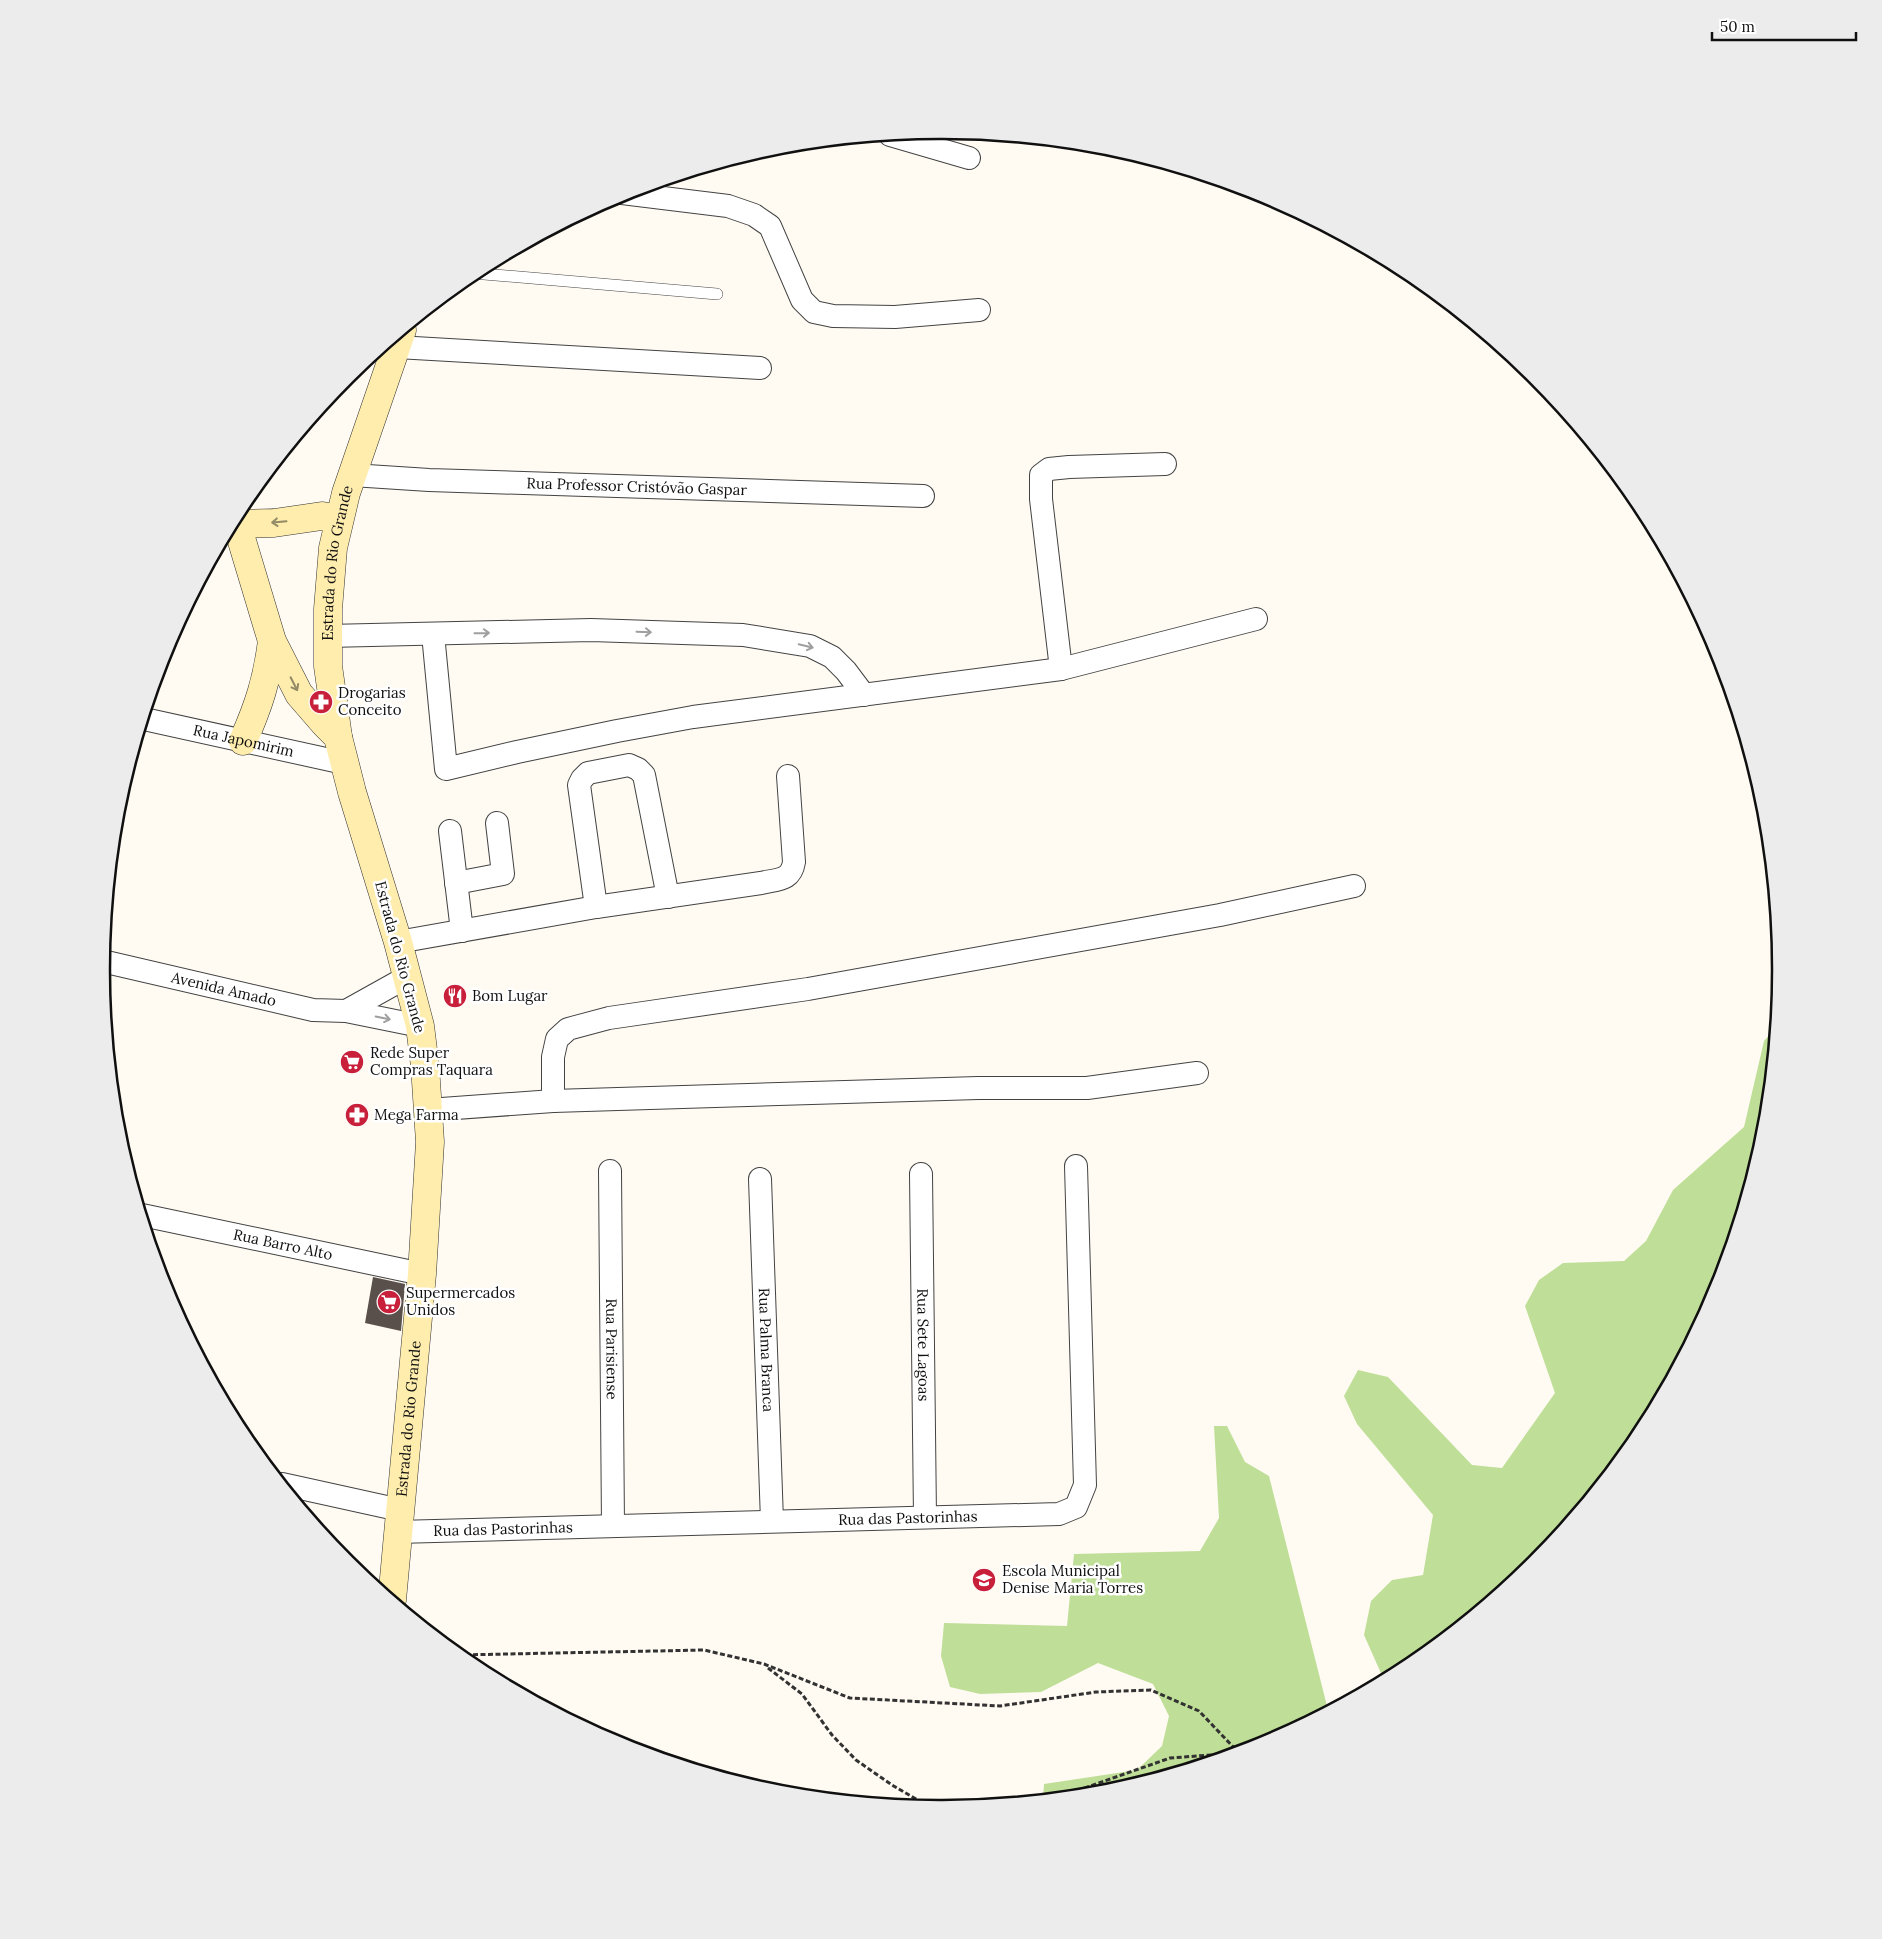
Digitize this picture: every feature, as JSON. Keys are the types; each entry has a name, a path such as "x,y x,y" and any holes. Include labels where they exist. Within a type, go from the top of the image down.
{"street":[{"path":"906,140 969,158"},
{"path":"641,195 728,206 754,215 770,226 802,300 814,312 833,316 895,317 979,310"},
{"path":"400,339 760,368"},
{"name":"Estrada do Rio Grande","path":"349,484 400,339"},
{"path":"1061,669 1040,498 1041,475 1049,469 1069,466 1165,464"},
{"name":"Rua Professor Cristóvão Gaspar","path":"349,484 429,480 923,496"},
{"path":"242,521 330,522 333,508 349,484"},
{"name":"Estrada do Rio Grande","path":"330,522 333,548 328,609 328,666 338,737 344,763 398,942 420,1026 425,1066 430,1142 422,1274 392,1594"},
{"path":"238,527 272,641 299,694 338,737"},
{"path":"433,634 446,769 617,730 693,718 1061,669 1256,619"},
{"path":"328,636 591,630 743,636 810,646 832,657 846,671 864,695"},
{"path":"243,741 264,690 272,641"},
{"name":"Rua Japomirim","path":"148,720 344,763"},
{"path":"596,907 579,785 588,773 629,765 638,769 644,775 668,897"},
{"path":"398,942 596,907 761,884 787,877 793,870 794,862 788,776"},
{"path":"456,882 502,874 497,823"},
{"path":"450,831 462,931"},
{"path":"553,1101 553,1057 557,1039 568,1029 609,1018 808,989 1220,915 1354,886"},
{"name":"Avenida Amado","path":"110,963 313,1010 346,1011 420,1026"},
{"path":"346,1011 407,977"},
{"path":"428,1110 553,1101 978,1088 1087,1088 1197,1074"},
{"name":"Rua das Pastorinhas","path":"292,1487 398,1521 613,1526 1059,1514 1076,1506 1084,1485 1076,1166"},
{"name":"Rua Parisiense","path":"610,1171 613,1526"},
{"name":"Rua Sete Lagoas","path":"920,1174 925,1517"},
{"name":"Rua Palma Branca","path":"760,1179 772,1521"},
{"name":"Rua Barro Alto","path":"148,1216 422,1274"}],"lane":[{"path":"487,274 717,294"}],"path":[{"path":"472,1655 704,1650 764,1664 850,1698 1000,1706 1096,1692 1151,1690 1199,1711 1232,1747"},
{"path":"764,1664 802,1694 832,1736 856,1760 892,1785 918,1800"},
{"path":"1086,1788 1170,1758 1211,1755"}],"green space":[{"path":"1769,1036 1765,1078 1756,1132 1744,1185 1728,1237 1709,1288 1661,1385 1632,1431 1600,1475 1566,1517 1529,1557 1447,1629 1381,1674 1364,1635 1371,1601 1392,1580 1423,1575 1433,1515 1357,1424 1344,1396 1358,1370 1388,1377 1472,1465 1502,1468 1555,1393 1525,1306 1539,1280 1563,1263 1624,1261 1646,1241 1673,1190 1744,1127 1764,1041"},
{"path":"1214,1426 1227,1426 1245,1462 1269,1476 1327,1705 1259,1737 1208,1756 1156,1772 1103,1785 1043,1794 1044,1784 1137,1770 1162,1746 1169,1716 1153,1684 1098,1663 1041,1692 980,1694 950,1687 941,1656 944,1623 1067,1626 1074,1554 1200,1551 1219,1518"}],"building":[{"name":"Supermercados Unidos","path":"373,1277 405,1284 401,1331 365,1323"}],"place":[{"name":"Drogarias Conceito","path":"321,702"},
{"name":"Bom Lugar","path":"455,996"},
{"name":"Rede Super Compras Taquara","path":"352,1062"},
{"name":"Mega Farma","path":"357,1115"},
{"name":"Supermercados Unidos","path":"389,1302"},
{"name":"Escola Municipal Denise Maria Torres","path":"984,1580"}]}
